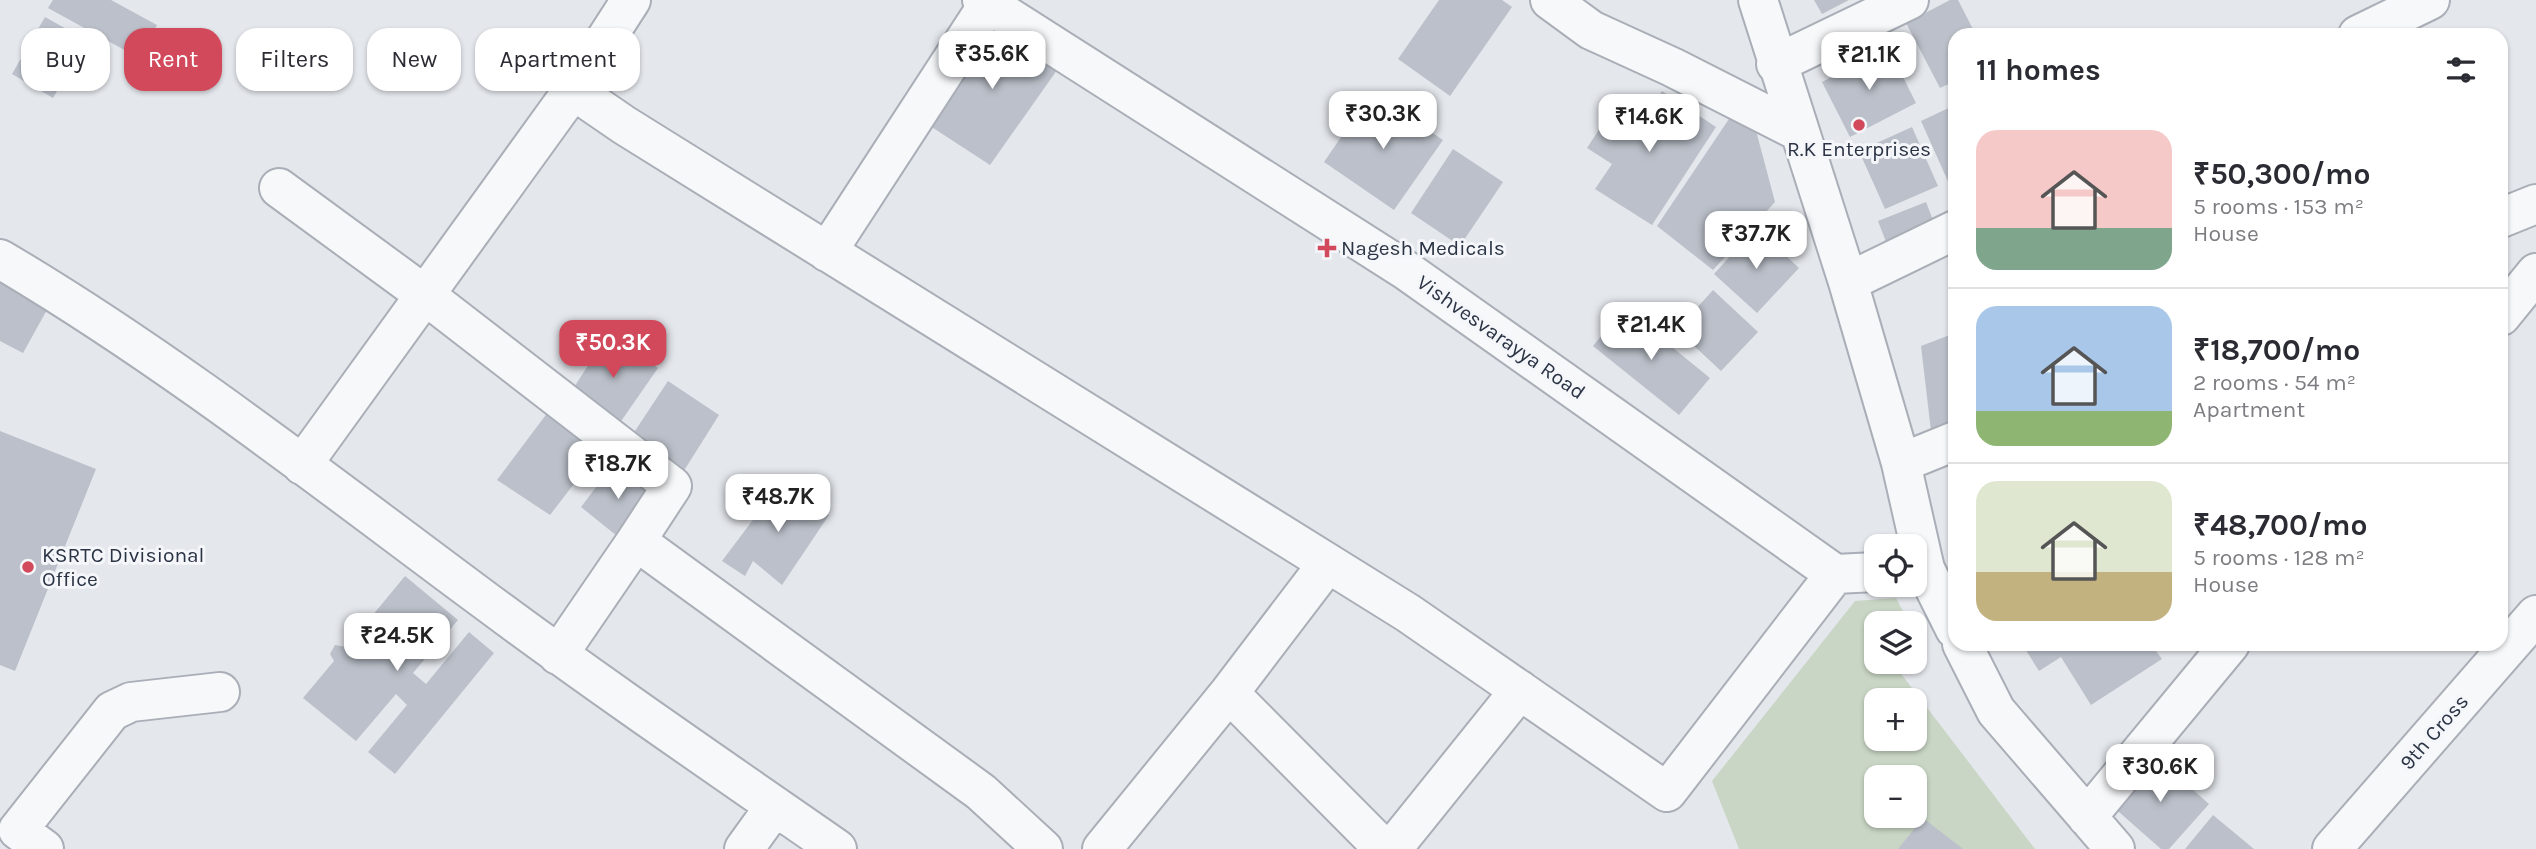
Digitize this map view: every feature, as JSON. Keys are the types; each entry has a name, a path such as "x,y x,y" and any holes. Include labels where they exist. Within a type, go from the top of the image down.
{"street":[{"path":"613,28 631,0"},
{"path":"1550,0 1591,30 1672,66 1798,131"},
{"path":"1758,0 1776,64 1848,282 1901,463 1914,534"},
{"path":"1776,64 1909,0"},
{"path":"2372,28 2430,0"},
{"path":"827,252 987,1"},
{"name":"Vishvesvarayya Road","path":"987,1 1407,271 1835,574"},
{"path":"302,465 572,91"},
{"path":"575,91 827,252 1408,612 1667,792 1835,574 1864,573"},
{"path":"279,188 425,295 672,486 558,655"},
{"path":"2508,215 2536,204"},
{"path":"1848,282 1948,233"},
{"path":"0,259 80,306 302,465 558,655 837,849"},
{"path":"2508,307 2536,273"},
{"path":"1901,463 1948,444"},
{"path":"636,541 981,792 1043,849"},
{"path":"1102,849 1229,693 1328,563"},
{"path":"1927,581 1948,617"},
{"name":"9th Cross","path":"2508,647 2536,615"},
{"path":"1966,651 1996,711 2115,849"},
{"path":"2088,817 2224,651"},
{"name":"9th Cross","path":"2332,849 2505,651"},
{"path":"1392,849 1520,690"},
{"path":"31,839 112,711 131,702 220,692"},
{"path":"1229,693 1384,849"},
{"path":"744,849 775,806"}],"green space":[{"path":"1896,598 1903,611 1864,611 1864,674 1901,674 1912,688 1864,688 1864,751 1927,751 1927,708 2035,849 1739,849 1712,781 1855,601"}],"building":[{"path":"53,0 111,0 157,25 155,28 124,28 124,50 110,42 110,28 84,28 48,8"},
{"path":"1439,0 1502,0 1512,7 1450,96 1398,59"},
{"path":"1814,0 1849,0 1822,14"},
{"path":"1950,0 1958,0 1972,28 1948,28 1948,84 1940,88 1906,23"},
{"path":"45,17 65,28 39,28"},
{"path":"990,18 1062,63 990,165 924,122"},
{"path":"1888,47 1916,103 1850,137 1822,82"},
{"path":"21,58 21,79 12,74"},
{"path":"41,91 57,91 53,98"},
{"path":"1662,91 1716,127 1652,225 1595,189 1612,164 1587,148 1618,100 1645,118"},
{"path":"1372,92 1443,140 1394,210 1324,162"},
{"path":"1948,108 1948,181 1921,121"},
{"path":"1735,110 1754,123 1775,202 1713,270 1657,226"},
{"path":"1912,127 1938,186 1885,209 1859,151"},
{"path":"1453,149 1503,182 1460,246 1411,213"},
{"path":"1926,202 1936,228 1888,247 1878,221"},
{"path":"1756,228 1799,268 1757,313 1714,274"},
{"path":"0,282 48,308 23,353 0,341"},
{"path":"1713,290 1758,332 1721,371 1677,330"},
{"path":"1624,308 1710,378 1679,415 1593,346"},
{"path":"609,333 658,368 617,427 569,395"},
{"path":"1948,336 1948,425 1931,431 1921,346"},
{"path":"668,381 719,415 680,477 629,440"},
{"path":"548,412 600,450 550,515 497,480"},
{"name":"KSRTC Divisional Office","path":"0,431 96,469 15,671 0,665"},
{"path":"615,462 655,495 622,540 581,507"},
{"path":"783,480 829,515 782,585 753,561 745,576 722,561"},
{"path":"405,576 458,620 413,673 426,684 469,632 494,653 395,774 368,752 407,705 396,694 356,741 303,698 334,661 330,654 335,645 346,647 359,631 356,621 363,615 372,616"},
{"path":"2026,651 2156,651 2162,659 2091,705 2061,657 2039,671"},
{"path":"2155,756 2209,804 2169,849 2161,849 2111,805"},
{"path":"2213,815 2254,849 2185,849"},
{"path":"1927,821 1963,849 1898,849 1915,828 1927,828"}],"place":[{"name":"R.K Enterprises","path":"1859,125"},
{"name":"Nagesh Medicals","path":"1327,248"},
{"name":"KSRTC Divisional Office","path":"28,567"}]}
